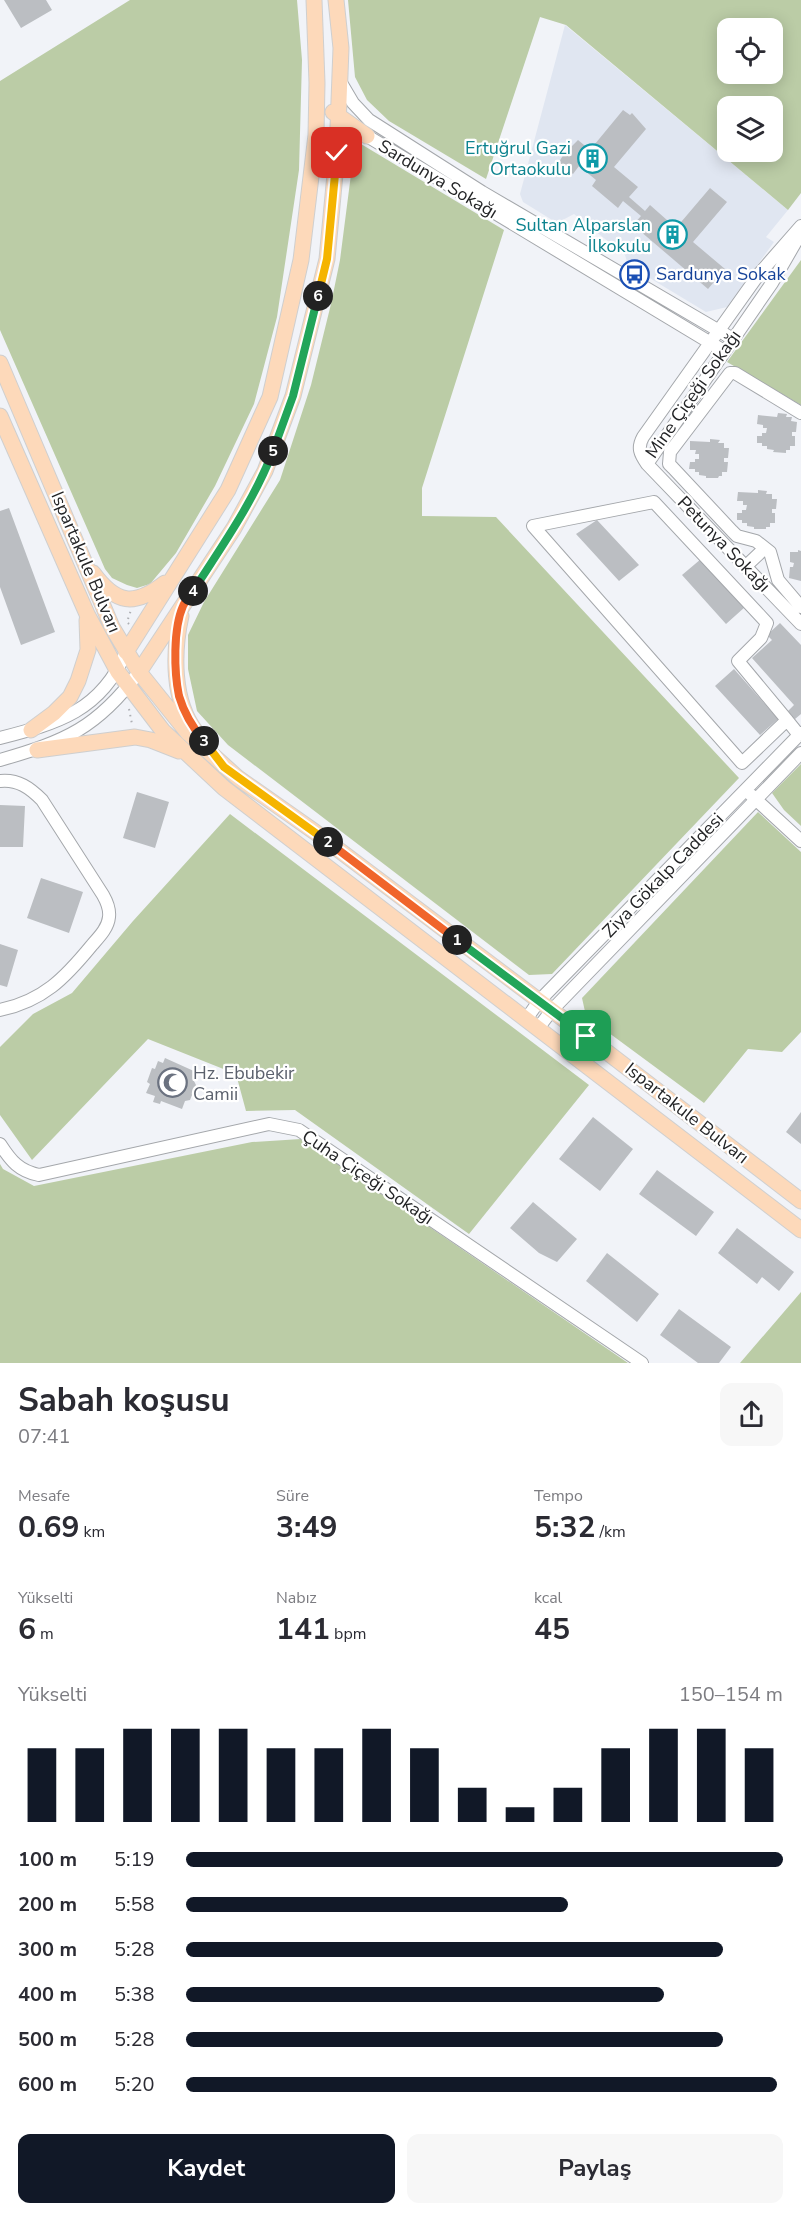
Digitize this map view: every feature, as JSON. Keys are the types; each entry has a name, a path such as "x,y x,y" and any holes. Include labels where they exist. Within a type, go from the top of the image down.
{"main road":[{"path":"126,652 228,490 270,397 300,260 316,135 314,0"},
{"path":"140,672 234,528 265,471 293,396 327,259 337,153 340,81 341,48 336,0"},
{"path":"317,83 326,107 367,136"},
{"path":"337,153 341,144 350,136 354,134 367,136"},
{"name":"Ispartakule Bulvarı","path":"0,363 83,556 100,602 126,652 188,733 224,767 315,832 801,1201"},
{"name":"Ispartakule Bulvarı","path":"0,416 87,614 118,672 184,753 224,788 801,1230"},
{"path":"83,556 102,585 120,597 136,599 148,596 174,576"},
{"path":"183,607 176,639 179,696 191,726 224,767"},
{"path":"31,730 54,713 70,697 78,681 88,650 87,614"},
{"path":"37,750 135,737 151,740 184,753"}],"street":[{"name":"Sardunya Sokağı","path":"340,81 353,103 369,120 501,203 732,339"},
{"name":"Sardunya Sokağı","path":"367,136 724,351"},
{"path":"498,216 501,203"},
{"name":"Mine Çiçeği Sokağı","path":"801,226 759,274 640,443 640,455 647,464 772,283 801,232"},
{"path":"801,413 735,373 730,373 670,452 669,457 673,468 732,531 738,536 756,541 765,548 772,557 781,585 801,607"},
{"name":"Petunya Sokağı","path":"647,464 801,624"},
{"path":"787,720 742,763 533,526 654,502 767,624 761,638 738,661 800,734"},
{"path":"746,566 765,548"},
{"path":"0,738 64,718 88,704 118,672 126,652"},
{"path":"0,760 37,750 88,726 140,672"},
{"name":"Ziya Gökalp Caddesi","path":"546,1006 800,734"},
{"path":"533,1023 546,1006 757,800 801,753"},
{"path":"0,781 18,782 31,789 42,800 104,895 109,907 110,918 105,929 71,971 54,986 35,999 0,1010"},
{"path":"746,790 801,841"},
{"name":"Çuha Çiçeği Sokağı","path":"0,1144 16,1166 27,1173 39,1175 269,1124 299,1130 642,1363"}],"path":[{"path":"131,626 127,622 132,605"},
{"path":"127,703 133,727"}],"shaded area":[{"path":"565,25 717,151 717,162 730,162 788,210 766,237 774,242 727,307 706,312 628,265 625,255 574,214 557,223 523,202 520,194"}],"green space":[{"path":"130,0 297,0 302,60 299,170 277,317 254,404 215,486 176,553 150,584 137,588 112,578 105,569 0,330 0,81"},
{"path":"348,0 801,0 801,193 788,210 730,162 783,162 783,96 717,96 717,151 566,25 540,17 486,179 389,121 367,100 355,77"},
{"path":"361,144 504,230 422,488 422,516 496,517 739,778 552,974 529,975 228,745 197,711 188,669 188,635 204,602 280,480 311,385 331,304 340,260 354,151"},
{"path":"801,260 801,405 727,362"},
{"path":"801,764 801,826 784,810 772,793"},
{"path":"758,812 801,852 801,1032 782,1052 748,1049 704,1103 586,1016 582,998"},
{"path":"230,814 589,1085 469,1234 295,1110 246,1111 236,1074 148,1039 32,1160 0,1115 0,1047 33,1014 72,993 133,921"},
{"path":"301,1139 628,1363 0,1363 0,1164 3,1169 34,1186 252,1142"},
{"path":"801,1292 801,1363 740,1363"}],"building":[{"path":"4,0 46,0 52,10 21,28"},
{"path":"623,110 630,115 632,113 646,129 614,167 638,187 629,197 645,211 650,205 676,228 710,188 727,202 693,242 725,269 708,289 633,225 641,216 623,201 618,208 592,186 596,180 579,166 573,174 559,162 570,144 572,146 578,140 590,150"},
{"path":"778,413 787,414 786,417 792,417 791,421 797,422 796,432 792,432 792,436 795,436 795,446 790,446 790,450 786,450 786,453 773,452 774,450 767,449 767,446 762,446 762,443 757,443 757,436 766,433 767,428 757,424 758,415 777,417"},
{"path":"710,439 720,440 718,443 724,443 724,448 729,448 728,458 724,458 724,462 728,462 727,472 722,472 722,476 718,478 706,478 706,476 699,475 699,472 695,472 695,469 689,469 690,462 699,459 699,454 695,454 696,450 690,450 690,441 710,442"},
{"path":"758,490 767,491 766,494 772,494 772,499 777,499 776,509 772,509 772,513 775,513 775,523 770,523 770,527 766,529 754,529 754,527 747,526 747,523 742,523 742,520 737,520 737,513 746,510 747,505 743,505 743,501 737,501 738,492 758,493"},
{"path":"9,508 55,632 21,645 0,587 0,511"},
{"path":"597,520 639,565 619,581 576,534"},
{"path":"798,550 801,551 801,581 789,578 790,567 793,567 794,563 790,562 790,552 798,552"},
{"path":"701,559 745,607 726,624 682,575"},
{"path":"780,623 801,645 801,714 795,719 788,711 794,705 752,658 772,640 767,635"},
{"path":"734,669 778,719 760,735 715,686"},
{"path":"137,792 169,802 155,848 123,838"},
{"path":"0,805 25,806 23,847 0,847"},
{"path":"41,878 83,892 69,933 27,918"},
{"path":"0,944 18,950 7,987 0,985"},
{"name":"Hz. Ebubekir Camii","path":"165,1058 196,1072 193,1079 196,1085 190,1100 185,1101 182,1109 161,1101 160,1104 153,1102 155,1096 146,1093 152,1068 155,1069 158,1061 163,1063"},
{"path":"801,1112 801,1144 786,1132"},
{"path":"593,1117 633,1149 600,1191 559,1159"},
{"path":"657,1170 714,1212 696,1236 639,1194"},
{"path":"533,1202 577,1239 557,1262 539,1253 510,1228"},
{"path":"737,1228 794,1272 779,1291 762,1277 757,1284 718,1253"},
{"path":"607,1253 659,1294 637,1322 586,1281"},
{"path":"679,1309 731,1347 719,1363 698,1363 660,1335"}],"place":[{"name":"Ertuğrul Gazi Ortaokulu","path":"592,158"},
{"name":"Sultan Alparslan İlkokulu","path":"672,235"},
{"name":"Sardunya Sokak","path":"635,274"},
{"name":"Hz. Ebubekir Camii","path":"172,1083"}],"route":[{"path":"337,153 327,259 293,396 265,471 234,528 183,607 176,639 179,696 191,726 224,767 315,832 586,1036"}]}
